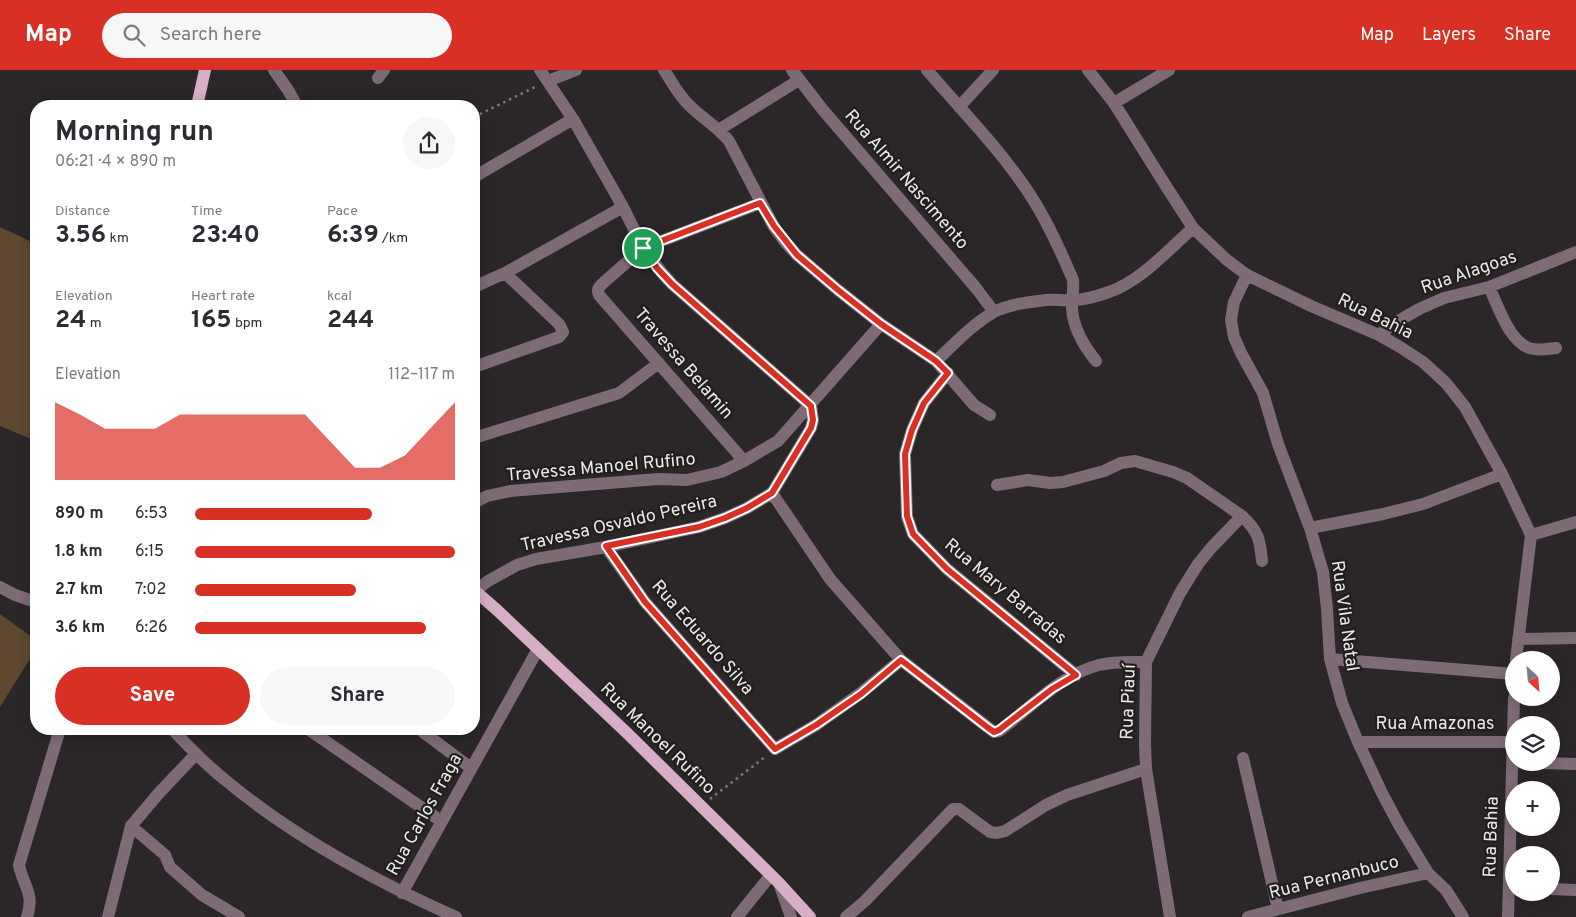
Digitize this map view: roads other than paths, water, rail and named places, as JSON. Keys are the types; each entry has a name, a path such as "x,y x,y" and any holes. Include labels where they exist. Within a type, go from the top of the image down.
{"main road":[{"path":"198,100 205,70"},
{"name":"Rua Manoel Rufino","path":"480,596 627,733 775,879 810,917"}],"street":[{"path":"274,70 294,100"},
{"path":"540,70 573,119 623,207 643,248 657,268 672,284 811,406 813,420 811,428 772,493 830,579 901,660 994,732 1052,689 1097,665 1115,662 1146,662"},
{"path":"548,81 576,70"},
{"path":"664,70 680,95 690,106 720,129 737,155 760,203 774,226 797,255 881,324 936,361 974,405 990,415"},
{"path":"927,70 988,139 1034,202 1073,280 1074,323 1088,351 1096,361"},
{"path":"959,107 993,70"},
{"name":"Rua Bahia","path":"1088,70 1114,103 1194,228 1209,244 1246,275 1400,346 1423,362 1446,384 1464,406 1502,474 1531,535"},
{"path":"1114,103 1168,70"},
{"path":"720,129 795,75"},
{"name":"Rua Almir Nascimento","path":"795,75 880,178 976,288 994,312"},
{"path":"480,174 573,119"},
{"path":"643,248 760,203"},
{"path":"480,284 505,273 623,207"},
{"path":"936,361 962,337 994,312 1028,302 1093,297 1126,284 1146,270 1194,228"},
{"name":"Travessa Belamin","path":"643,248 598,288 600,295 744,461"},
{"name":"Rua Alagoas","path":"1379,335 1393,324 1419,309 1444,298 1489,287 1576,252"},
{"path":"480,365 562,335 559,324 505,273"},
{"name":"Rua Vila Natal","path":"1246,275 1234,302 1231,320 1234,337 1263,393 1278,444 1310,528 1322,572 1328,609 1330,659 1342,703 1386,801 1428,873 1446,890 1464,917"},
{"path":"1489,287 1507,326 1521,344 1530,349 1556,348"},
{"name":"Travessa Manoel Rufino","path":"480,500 488,496 510,492 694,478 721,472 778,441 811,406 881,324"},
{"path":"480,436 619,393 659,363"},
{"name":"Rua Mary Barradas","path":"948,373 924,403 912,430 905,454 907,516 913,534 947,569 1076,675"},
{"path":"997,485 1028,480 1050,483 1063,482 1104,471 1121,463 1135,461 1180,475 1242,516 1258,533 1262,560"},
{"path":"1310,528 1384,514 1423,504 1502,474"},
{"name":"Travessa Osvaldo Pereira","path":"480,586 517,565 536,559 699,527 747,508 772,493"},
{"name":"Rua Piauí","path":"1170,917 1146,769 1146,662 1180,593 1198,564 1242,516"},
{"path":"1517,651 1531,535 1576,522"},
{"name":"Rua Eduardo Silva","path":"606,546 645,602 775,749 816,725 861,694 901,660"},
{"path":"0,587 30,600"},
{"path":"1518,639 1576,638"},
{"name":"Rua Carlos Fraga","path":"402,893 538,649"},
{"path":"1330,659 1505,673"},
{"path":"27,917 30,893 19,865 58,735"},
{"path":"178,735 223,779 266,812 310,840 402,893 456,917"},
{"path":"317,735 441,821"},
{"path":"427,735 471,768"},
{"name":"Rua Amazonas","path":"1358,742 1505,742"},
{"path":"108,917 131,826 196,754"},
{"path":"1243,758 1278,909"},
{"path":"1560,764 1576,764"},
{"path":"846,917 865,902 953,809 956,808 990,832 997,833 1005,831 1046,805 1067,795 1146,769"},
{"name":"Rua Bahia","path":"1511,846 1512,771"},
{"path":"131,826 165,855 170,866 202,895 239,917"},
{"name":"Rua Pernanbuco","path":"1248,917 1428,873"},
{"path":"737,917 775,879 791,917"},
{"path":"1560,889 1576,890"},
{"name":"Rua Bahia","path":"1508,917 1510,901"}]}
